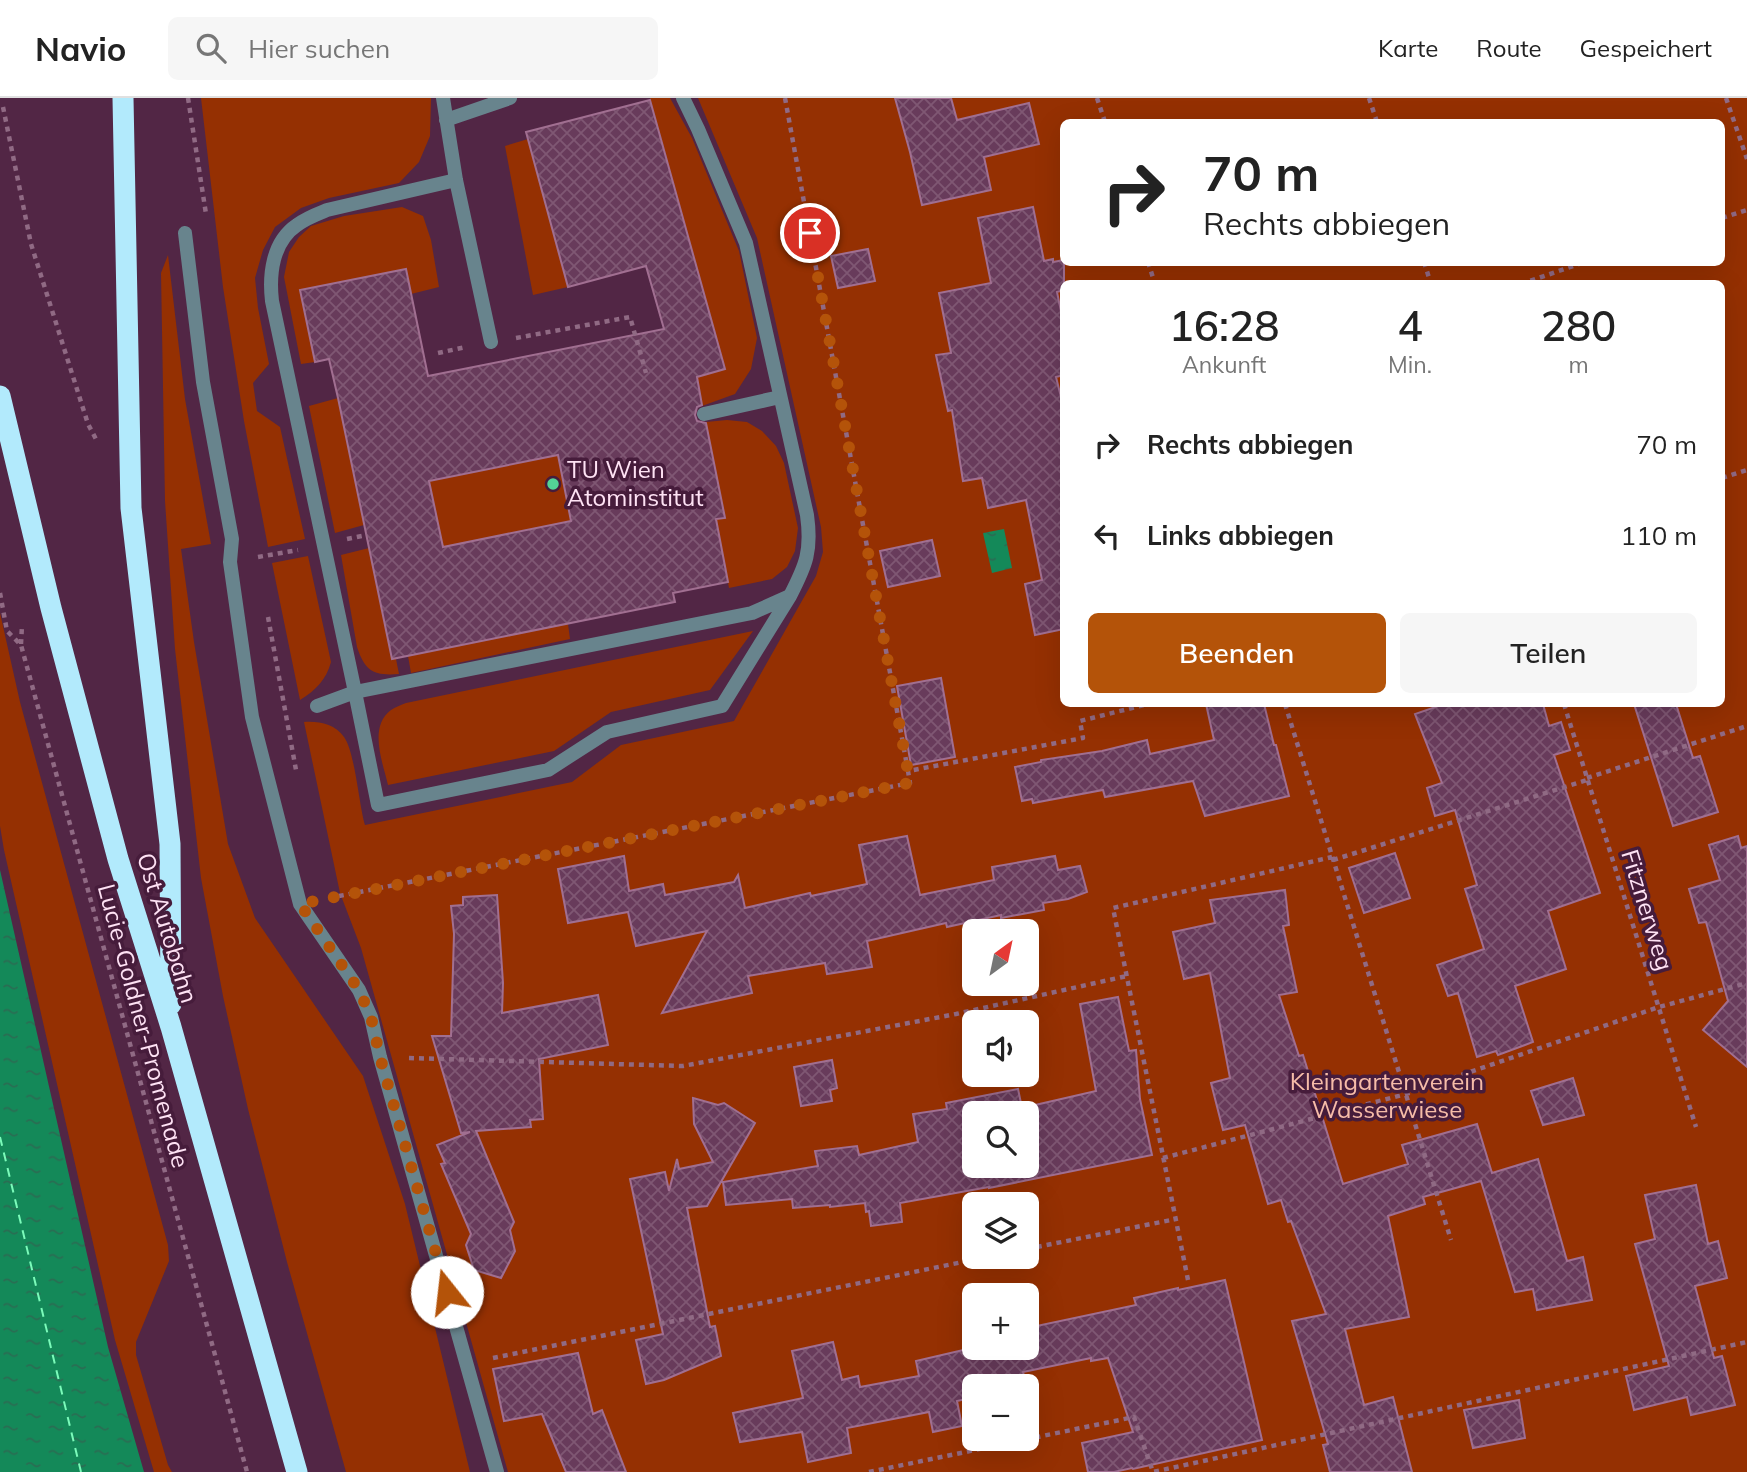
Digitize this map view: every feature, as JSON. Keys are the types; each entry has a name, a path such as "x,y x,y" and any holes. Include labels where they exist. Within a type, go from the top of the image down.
{"highway":[{"path":"123,98 131,508 170,844 171,1027"},
{"name":"Ost Autobahn","path":"0,396 51,608 118,859 171,1027 297,1472"}],"street":[{"path":"443,98 456,180 491,342"},
{"path":"446,120 510,98"},
{"path":"456,180 327,210 294,226 273,261 270,282 378,805 548,770 607,732 722,705 790,596 807,559 810,536 807,515 746,243 683,98"},
{"path":"184,233 203,382 232,539 230,562 252,717 300,904 359,990 371,1017 497,1472"},
{"path":"704,414 780,397"},
{"path":"317,706 355,692 752,613 790,596"}],"path":[{"path":"300,904 910,783 785,98"},
{"path":"1097,98 1104,119"},
{"path":"1369,98 1376,119"},
{"path":"1726,98 1747,159"},
{"path":"3,107 31,244 88,424 100,447"},
{"path":"1725,217 1747,210"},
{"path":"1533,280 1573,266"},
{"path":"491,342 630,317 646,373"},
{"path":"1725,477 1747,470"},
{"path":"270,555 307,548"},
{"name":"Lucie-Goldner-Promenade","path":"0,593 7,631 21,645 247,1472"},
{"path":"908,771 1083,738 1080,721 1136,707"},
{"path":"1286,707 1451,1240"},
{"name":"Fitznerweg","path":"1565,707 1696,1128"},
{"path":"1188,1280 1113,908 1332,859 1747,726"},
{"path":"380,1057 683,1066 956,1014 1126,976"},
{"path":"1163,1158 1406,1094 1659,1007 1747,983"},
{"path":"1039,1248 1176,1219"},
{"path":"467,1363 962,1262"},
{"path":"869,1472 1134,1417 1153,1472 1747,1342"}],"green space":[{"path":"201,98 431,98 430,136 419,162 399,183 329,198 301,208 275,227 263,250 255,278 269,364 253,383 257,411 280,427 305,539 268,547 244,421 223,287"},
{"path":"650,98 670,98 692,138 739,251 757,338 751,369 735,394 702,406 700,393 679,381 725,369"},
{"name":"Kleingartenverein Wasserwiese","path":"698,98 1747,98 1747,1472 508,1472 361,948 340,893 304,722 326,724 344,737 351,754 365,825 572,782 621,745 734,721 816,576 823,552 821,527 757,238"},
{"path":"528,139 568,287 533,295 505,146"},
{"path":"402,207 423,216 431,240 439,287 411,294 406,269 300,290 315,362 301,364 284,277 289,252 311,226 344,216"},
{"path":"168,255 185,399 211,544 181,549 228,844 255,918 363,1076 405,1204 470,1472 346,1472 287,1262 248,1109 201,878 175,649 165,501 161,273"},
{"path":"338,398 364,525 335,533 309,406"},
{"path":"706,422 747,422 762,431 776,446 784,463 798,528 795,551 787,567 772,579 729,588 716,519 725,517"},
{"path":"558,455 571,521 443,547 429,481"},
{"path":"369,548 392,659 396,659 399,674 376,673 371,670 363,662 357,647 341,555"},
{"path":"308,556 331,662 320,684 300,700 272,563"},
{"path":"0,613 20,702 168,1245 169,1261 136,1342 136,1355 172,1472 154,1472 115,1340 4,850 0,826"},
{"path":"568,624 570,639 411,673 408,656"},
{"path":"753,631 710,690 611,712 554,751 388,785 379,746 380,726 384,717 398,706"}],"water":[{"path":"1004,529 1012,568 992,573 983,533"},
{"path":"0,870 108,1347 144,1472 0,1472"}],"building":[{"path":"895,98 951,98 957,120 1029,103 1039,144 984,157 991,190 922,205"},
{"path":"650,100 725,369 697,377 702,405 697,407 695,415 697,421 706,423 725,518 716,519 728,582 673,593 675,602 392,659 329,359 315,362 300,290 406,269 428,376 664,329 646,266 568,287 526,132","holes":["558,455 571,521 443,547 429,481"]},
{"path":"1033,207 1044,261 1060,261 1060,266 1064,266 1064,280 1060,280 1060,291 1057,292 1060,307 1060,376 1056,377 1060,393 1060,630 1035,635 1025,584 1042,580 1026,500 988,508 982,478 963,481 952,410 948,411 936,355 951,353 939,293 991,283 978,218"},
{"path":"868,249 875,281 838,288 831,256"},
{"path":"932,540 940,576 888,587 880,551"},
{"path":"941,678 955,757 911,765 897,686"},
{"path":"1207,707 1265,707 1289,796 1205,816 1193,781 1105,797 1103,790 1033,803 1032,799 1022,801 1015,767 1147,740 1150,754 1214,740"},
{"path":"1435,707 1544,707 1549,726 1561,722 1570,750 1554,755 1600,893 1548,911 1566,969 1515,986 1533,1042 1498,1055 1496,1051 1477,1057 1458,993 1448,996 1437,965 1484,949 1465,889 1477,885 1455,810 1435,816 1427,788 1442,783 1415,714"},
{"path":"1635,707 1677,707 1693,758 1700,756 1718,812 1673,826"},
{"path":"907,836 920,895 994,880 992,867 1055,856 1058,870 1080,866 1087,892 1068,899 1043,903 1044,910 1001,918 1001,915 983,919 962,919 962,924 947,927 946,923 867,941 872,967 827,974 825,963 748,976 752,993 662,1013 707,931 636,946 628,912 568,923 558,869 624,856 629,891 663,884 665,895 734,882 738,875 745,908 810,893 811,896 867,884 859,845"},
{"path":"1738,836 1741,848 1747,846 1747,1067 1703,1030 1728,1001 1706,922 1699,923 1689,889 1720,880 1709,845"},
{"path":"1395,853 1410,898 1364,913 1349,868"},
{"path":"1285,890 1289,925 1283,926 1297,992 1279,995 1299,1056 1303,1055 1343,1184 1408,1164 1402,1145 1477,1124 1492,1173 1538,1159 1567,1261 1583,1257 1592,1300 1537,1310 1533,1289 1515,1292 1481,1181 1423,1197 1425,1204 1388,1216 1409,1317 1345,1329 1364,1405 1393,1397 1412,1472 1330,1472 1323,1445 1328,1444 1292,1321 1326,1314 1281,1200 1268,1204 1245,1125 1223,1130 1211,1083 1230,1078 1210,973 1184,979 1173,932 1215,923 1210,900"},
{"path":"497,895 503,983 502,1013 598,995 608,1045 539,1059 543,1119 530,1120 531,1127 476,1131 514,1222 510,1230 515,1251 501,1278 474,1270 466,1245 471,1234 441,1164 445,1163 437,1145 470,1132 461,1133 432,1036 451,1036 454,934 451,906 463,905 463,897"},
{"path":"1118,997 1129,1051 1136,1050 1140,1099 1152,1155 1039,1178 1039,1104 1096,1091 1080,1004"},
{"path":"832,1060 837,1088 830,1090 832,1101 801,1106 794,1067"},
{"path":"1573,1078 1584,1115 1543,1125 1531,1091"},
{"path":"1018,1089 1021,1101 962,1101 962,1178 1038,1178 900,1203 902,1222 871,1226 865,1203 793,1208 792,1199 726,1205 723,1182 818,1166 815,1151 857,1146 859,1155 918,1142 913,1114 947,1109 946,1103"},
{"path":"693,1098 718,1105 724,1103 755,1123 707,1206 687,1208 710,1327 715,1326 721,1356 664,1380 646,1384 636,1340 663,1334 630,1179 665,1172 669,1191 677,1159 679,1169 713,1162 694,1124"},
{"path":"1696,1185 1708,1244 1718,1241 1727,1278 1695,1286 1714,1358 1722,1356 1735,1405 1691,1415 1687,1397 1634,1410 1626,1376 1669,1366 1635,1244 1655,1239 1645,1195"},
{"path":"1225,1280 1262,1440 1133,1469 1088,1472 1082,1443 1133,1432 1108,1358 1091,1361 1091,1358 1024,1374 962,1374 962,1400 957,1401 962,1426 933,1432 929,1412 847,1428 851,1453 808,1462 802,1432 740,1442 733,1413 803,1398 792,1351 833,1342 842,1380 858,1376 860,1387 919,1376 916,1361 962,1350 962,1360 1039,1360 1039,1325 1136,1305 1134,1298"},
{"path":"578,1353 593,1414 602,1410 626,1472 566,1472 542,1414 504,1421 493,1369"},
{"path":"1519,1400 1525,1438 1473,1448 1464,1410"}],"ferry route":[{"path":"0,1137 81,1472"}],"place":[{"name":"TU Wien Atominstitut","path":"553,484"}],"route":[{"path":"447,1292 371,1017 359,990 300,904 910,783 810,233"}]}
